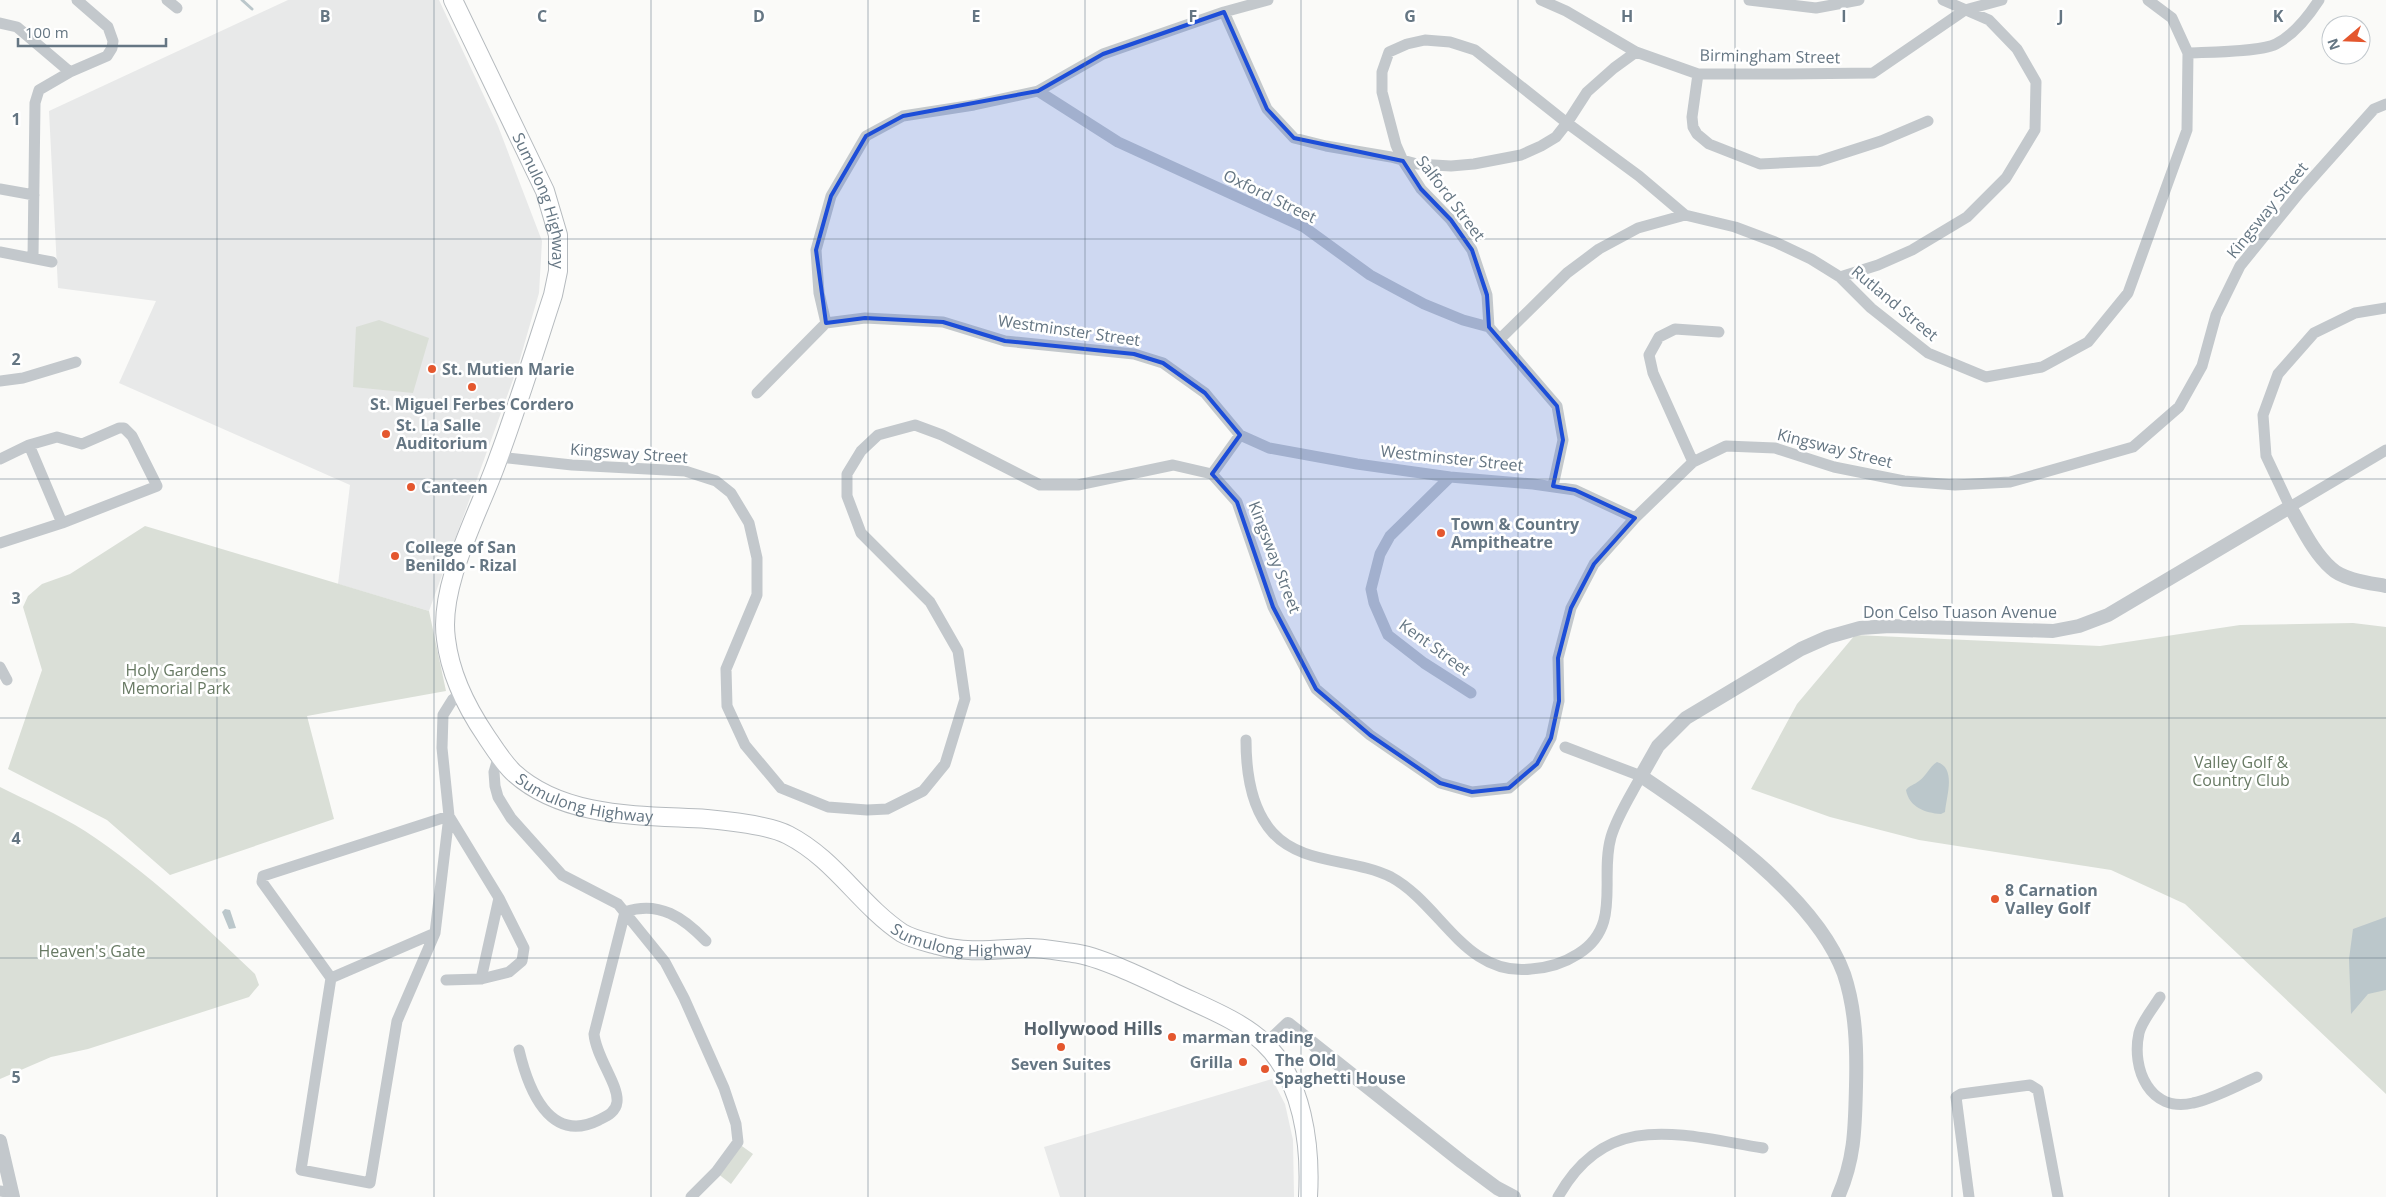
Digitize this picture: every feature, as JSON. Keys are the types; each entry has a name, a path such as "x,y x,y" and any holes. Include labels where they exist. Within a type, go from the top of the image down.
{"main road":[{"name":"Sumulong Highway","path":"453,0 545,191 558,235 558,270 553,295 499,457 456,570 446,608 445,636 463,695 474,718 498,755 515,773 566,804 612,812 730,821 786,833 826,860 886,920 905,936 944,947 985,950 1032,948 1079,953 1147,979 1238,1025 1266,1045 1288,1079 1300,1106 1307,1142 1308,1197"}],"street":[{"path":"33,258 35,103 39,90 70,72 107,56 112,48 108,27 77,0"},
{"path":"167,0 177,8"},
{"path":"757,392 826,323 819,293 816,250 831,196 866,136 903,116 974,105 1038,92 1103,54 1224,12 1268,0"},
{"name":"Birmingham Street","path":"1541,0 1566,11 1636,52 1698,74 1873,73 1965,10 2002,0"},
{"path":"1749,0 1816,8 1859,0"},
{"path":"1840,277 1878,265 1912,250 1967,217 2006,178 2035,130 2036,82 2017,50 1989,20 1943,0"},
{"path":"2148,0 2172,18 2188,53 2229,52 2276,44 2306,21 2319,0"},
{"path":"1224,12 1267,108 1294,138 1402,161 1450,166 1521,155 1556,137 1567,124 1587,92 1614,68 1636,52"},
{"path":"0,23 17,27 70,72"},
{"name":"Salford Street","path":"1489,327 1488,295 1472,250 1451,220 1421,189 1402,161 1396,145 1382,92 1382,72 1389,52 1407,44 1425,40 1450,42 1475,50 1567,124 1639,176 1685,214"},
{"name":"Rutland Street","path":"1685,214 1735,227 1776,242 1811,259 1840,277 1871,308 1928,353 1986,377 2042,368 2088,342 2128,293 2187,130 2188,53"},
{"path":"1698,74 1692,127 1697,134 1710,144 1760,164 1819,161 1881,141 1928,120"},
{"name":"Oxford Street","path":"1038,92 1118,142 1304,226 1370,275 1424,304 1463,320 1489,327"},
{"name":"Kingsway Street","path":"499,457 572,465 685,471 716,481 731,493 749,523 757,558 757,594 726,669 727,706 745,745 782,788 828,807 867,810 887,809 923,791 945,764 965,700 958,651 930,602 860,534 847,496 848,474 861,451 878,435 915,426 942,435 1040,485 1078,485 1173,465 1212,474 1237,502 1273,607 1316,689 1370,735 1440,783 1472,792 1509,788 1538,764 1551,738 1559,701 1558,658 1571,608 1594,564 1635,518 1694,462 1726,446 1775,448 1834,466 1904,481 1956,485 2010,482 2133,447 2179,407 2202,366 2216,315 2240,266 2300,192 2374,109 2386,104"},
{"path":"0,189 34,194"},
{"path":"1500,339 1567,273 1599,249 1638,228 1685,214"},
{"path":"0,252 52,262"},
{"path":"2386,308 2355,313 2314,333 2278,374 2263,415 2266,456 2290,507 2312,544 2332,570 2361,582 2386,586"},
{"name":"Westminster Street","path":"826,323 865,318 943,322 1005,341 1134,354 1163,363 1206,393 1240,436 1269,448 1357,464 1450,477 1553,486 1576,490 1635,518"},
{"path":"1489,327 1557,406 1563,440 1553,486"},
{"path":"1694,462 1654,373 1649,355 1659,337 1674,329 1719,332"},
{"path":"0,381 23,378 76,362"},
{"path":"0,459 30,445 57,437 82,444 119,428 124,428 132,436 156,486 62,523 0,543"},
{"path":"1212,474 1240,436"},
{"path":"30,445 62,523"},
{"path":"2290,507 2386,450"},
{"name":"Kent Street","path":"1450,477 1390,536 1380,554 1371,589 1374,603 1388,635 1424,663 1471,692"},
{"name":"Don Celso Tuason Avenue","path":"1641,776 1658,746 1686,718 1801,648 1828,637 1860,628 1890,626 2053,631 2079,626 2108,615 2290,507"},
{"path":"0,666 7,680"},
{"path":"449,816 263,876 262,882 331,978 301,1170 370,1183 397,1021 435,933 449,816 442,748 443,715 453,700 463,695"},
{"path":"1246,740 1246,763 1253,792 1262,817 1271,832 1283,843 1308,855 1367,866 1393,878 1419,900 1469,950 1493,964 1518,971 1546,967 1577,955 1592,943 1602,929 1606,913 1611,837 1641,776"},
{"path":"1565,747 1641,776 1697,814 1781,886 1805,911 1822,934 1844,973 1851,1000 1856,1060 1852,1152 1850,1165 1838,1197"},
{"path":"498,755 494,772 495,786 498,797 511,818 562,875 588,890 609,899 625,912 657,951 674,977 724,1088 738,1133 738,1142 729,1155 691,1197"},
{"path":"446,980 481,979 509,972 522,961 524,948 499,898 449,816"},
{"path":"481,979 499,898"},
{"path":"625,912 641,907 665,910 682,919 706,941"},
{"path":"519,1050 533,1092 538,1101 558,1122 571,1127 582,1126 607,1116 614,1110 617,1094 598,1053 594,1034 625,912"},
{"path":"331,978 435,933"},
{"path":"2160,997 2139,1032 2136,1062 2144,1082 2159,1098 2179,1104 2194,1104 2257,1077"},
{"path":"1266,1045 1288,1024 1462,1162 1497,1188 1514,1197"},
{"path":"1969,1197 1956,1097 1961,1094 2030,1085 2038,1090 2042,1105 2058,1197"},
{"path":"1558,1197 1566,1183 1587,1159 1600,1148 1626,1138 1660,1134 1763,1148"},
{"path":"0,1141 9,1193"}],"highlighted area":[{"path":"1224,12 1267,109 1294,138 1403,161 1421,189 1451,220 1472,250 1487,295 1489,327 1557,406 1563,440 1553,486 1575,490 1635,518 1594,564 1571,608 1558,658 1559,701 1551,738 1537,764 1509,788 1472,792 1440,783 1370,735 1316,689 1273,607 1237,502 1212,474 1240,435 1205,393 1163,363 1134,354 1005,341 943,322 865,318 826,323 816,250 831,196 866,136 903,116 1038,91 1103,54"}],"shaded area":[{"path":"288,0 439,0 498,126 542,241 539,293 518,366 429,611 338,584 350,485 119,383 156,301 58,288 49,111"},
{"path":"1937,762 1947,770 1949,777 1945,812 1941,814 1929,812 1914,805 1910,801 1906,790 1922,779"},
{"path":"225,909 230,910 236,928 229,929 222,912"},
{"path":"2386,917 2386,990 2368,994 2351,1014 2349,959 2353,929"},
{"path":"1272,1079 1285,1104 1293,1140 1294,1197 1060,1197 1044,1147"}],"green space":[{"path":"379,320 429,338 413,393 353,387 356,327"},
{"name":"Holy Gardens Memorial Park","path":"145,526 429,611 446,691 307,716 334,819 170,875 107,820 8,769 42,670 23,607 28,596 42,584 70,574"},
{"name":"Valley Golf & Country Club","path":"2353,623 2386,627 2386,1094 2185,904 2111,870 1919,840 1830,817 1751,789 1797,704 1855,635 2100,646 2240,625"},
{"name":"Heaven's Gate","path":"0,787 75,825 130,863 194,917 235,955 255,974 259,985 249,997 88,1049 51,1057 0,1079"},
{"path":"739,1144 753,1154 731,1184 717,1173"}],"waterway":[{"path":"242,0 252,9"}],"place":[{"name":"St. Mutien Marie","path":"432,369"},
{"name":"St. Miguel Ferbes Cordero","path":"472,387"},
{"name":"St. La Salle Auditorium","path":"386,434"},
{"name":"Canteen","path":"411,487"},
{"name":"Town & Country Ampitheatre","path":"1441,533"},
{"name":"College of San Benildo - Rizal","path":"395,556"},
{"name":"8 Carnation Valley Golf","path":"1995,899"},
{"name":"marman trading","path":"1172,1037"},
{"name":"Seven Suites","path":"1061,1047"},
{"name":"Grilla","path":"1243,1062"},
{"name":"The Old Spaghetti House","path":"1265,1069"}],"district":[{"name":"Hollywood Hills","path":"1093,1029"}]}
